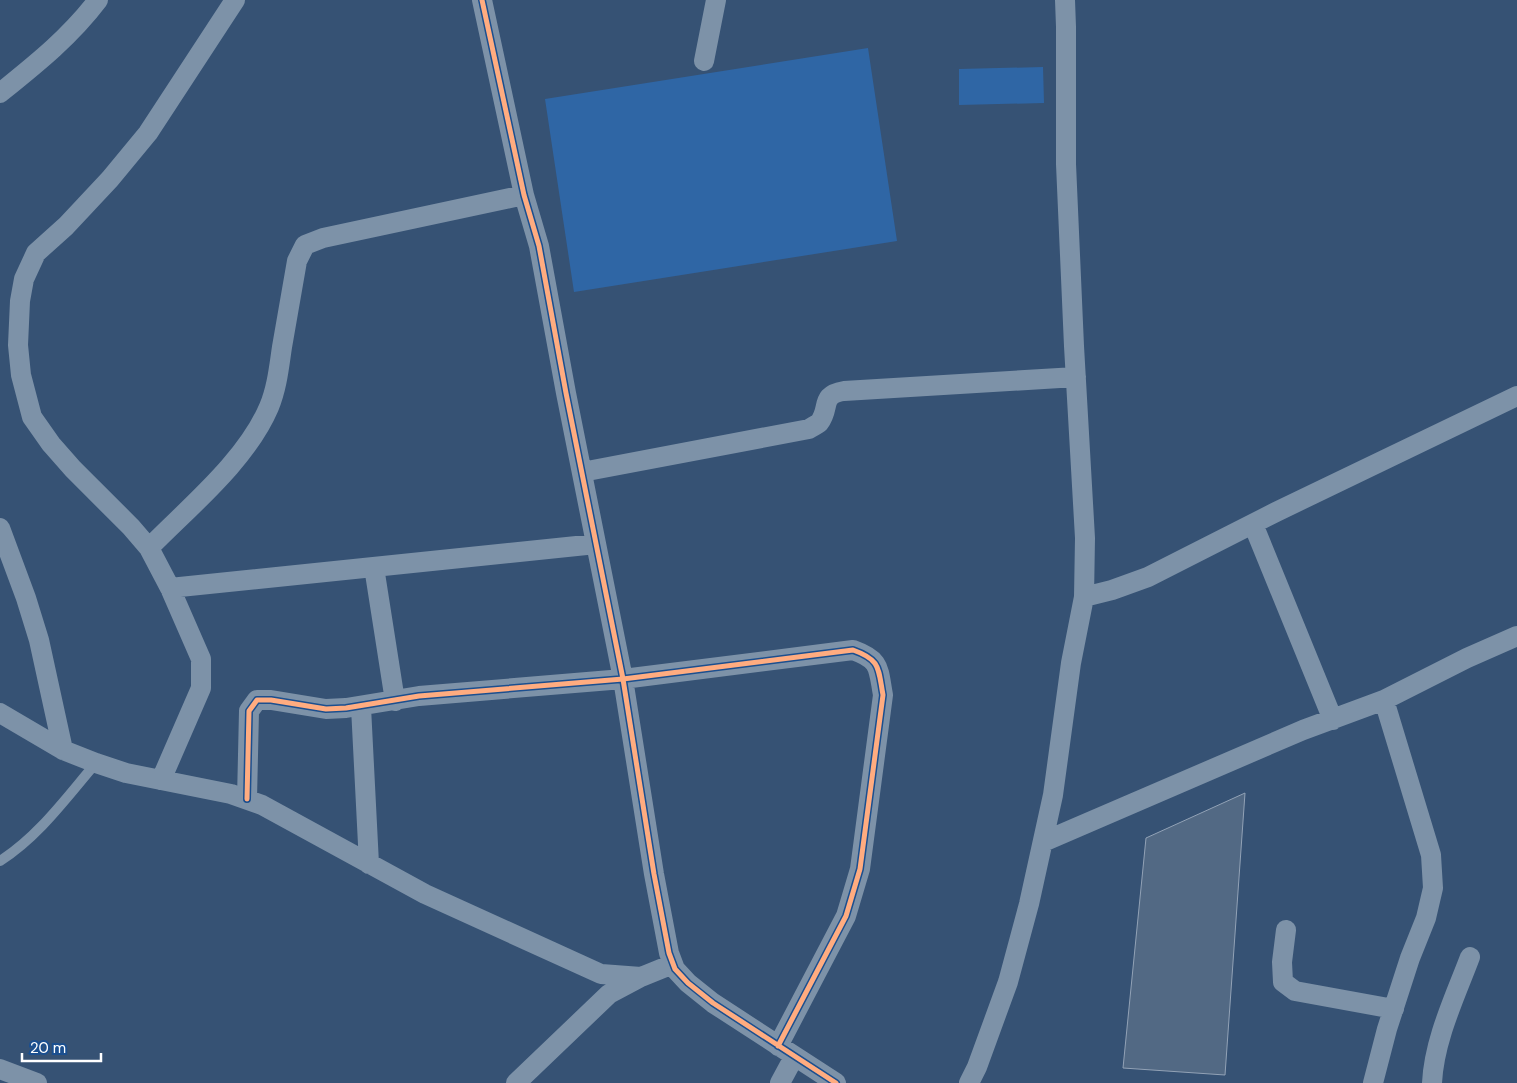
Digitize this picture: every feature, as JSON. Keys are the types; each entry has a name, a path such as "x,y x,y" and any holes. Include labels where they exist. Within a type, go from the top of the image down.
{"street":[{"path":"0,92 56,48 79,24 98,0"},
{"path":"161,780 201,688 201,659 170,588 148,548 131,527 72,468 51,444 32,417 20,375 18,345 20,301 24,279 36,253 72,220 110,179 148,133 235,0"},
{"path":"482,0 524,195 539,246 624,679 660,909 673,964 675,969 688,983 713,1003 836,1083"},
{"path":"704,61 716,0"},
{"path":"969,1083 978,1066 1008,982 1029,904 1053,795 1071,663 1084,597 1086,538 1066,164 1065,0"},
{"path":"148,548 225,471 245,447 269,407 276,386 298,261 306,245 323,238 524,195"},
{"path":"582,472 809,429 818,423 826,400 833,393 1076,377"},
{"path":"1084,597 1112,590 1148,577 1517,396"},
{"path":"1253,524 1333,720"},
{"path":"0,528 26,598 39,640 63,750"},
{"path":"170,588 596,544"},
{"path":"374,567 395,701"},
{"path":"1043,842 1304,730 1384,700 1467,658 1517,636"},
{"path":"247,799 248,711 257,700 326,709 361,706 419,696 624,679 852,650 870,656 879,669 883,695 860,869 846,916 786,1051 780,1083"},
{"path":"1373,1083 1410,958 1426,918 1433,888 1431,855 1384,700"},
{"path":"361,706 370,864"},
{"path":"0,713 63,750 96,763 126,773 231,794 262,805 425,894 601,974 641,978"},
{"path":"1286,930 1282,962 1283,982 1294,991 1394,1009"},
{"path":"1432,1083 1433,1070 1443,1031 1470,957"},
{"path":"516,1083 608,994 673,964"},
{"path":"0,1069 37,1083"}],"lane":[{"path":"0,861 14,852 42,828 96,763"}],"shaded area":[{"path":"868,48 897,241 574,292 545,99"},
{"path":"1043,67 1044,103 959,105 959,69"}],"building":[{"path":"1245,793 1225,1075 1123,1068 1146,838"}],"cycle path":[{"path":"482,0 524,195 539,246 623,679 654,874 669,953 675,969 688,983 713,1003 836,1083"},
{"path":"247,799 249,711 257,700 271,700 326,709 346,708 419,696 623,679 853,650 869,657 877,666 883,695 860,869 846,916 778,1046"}]}
